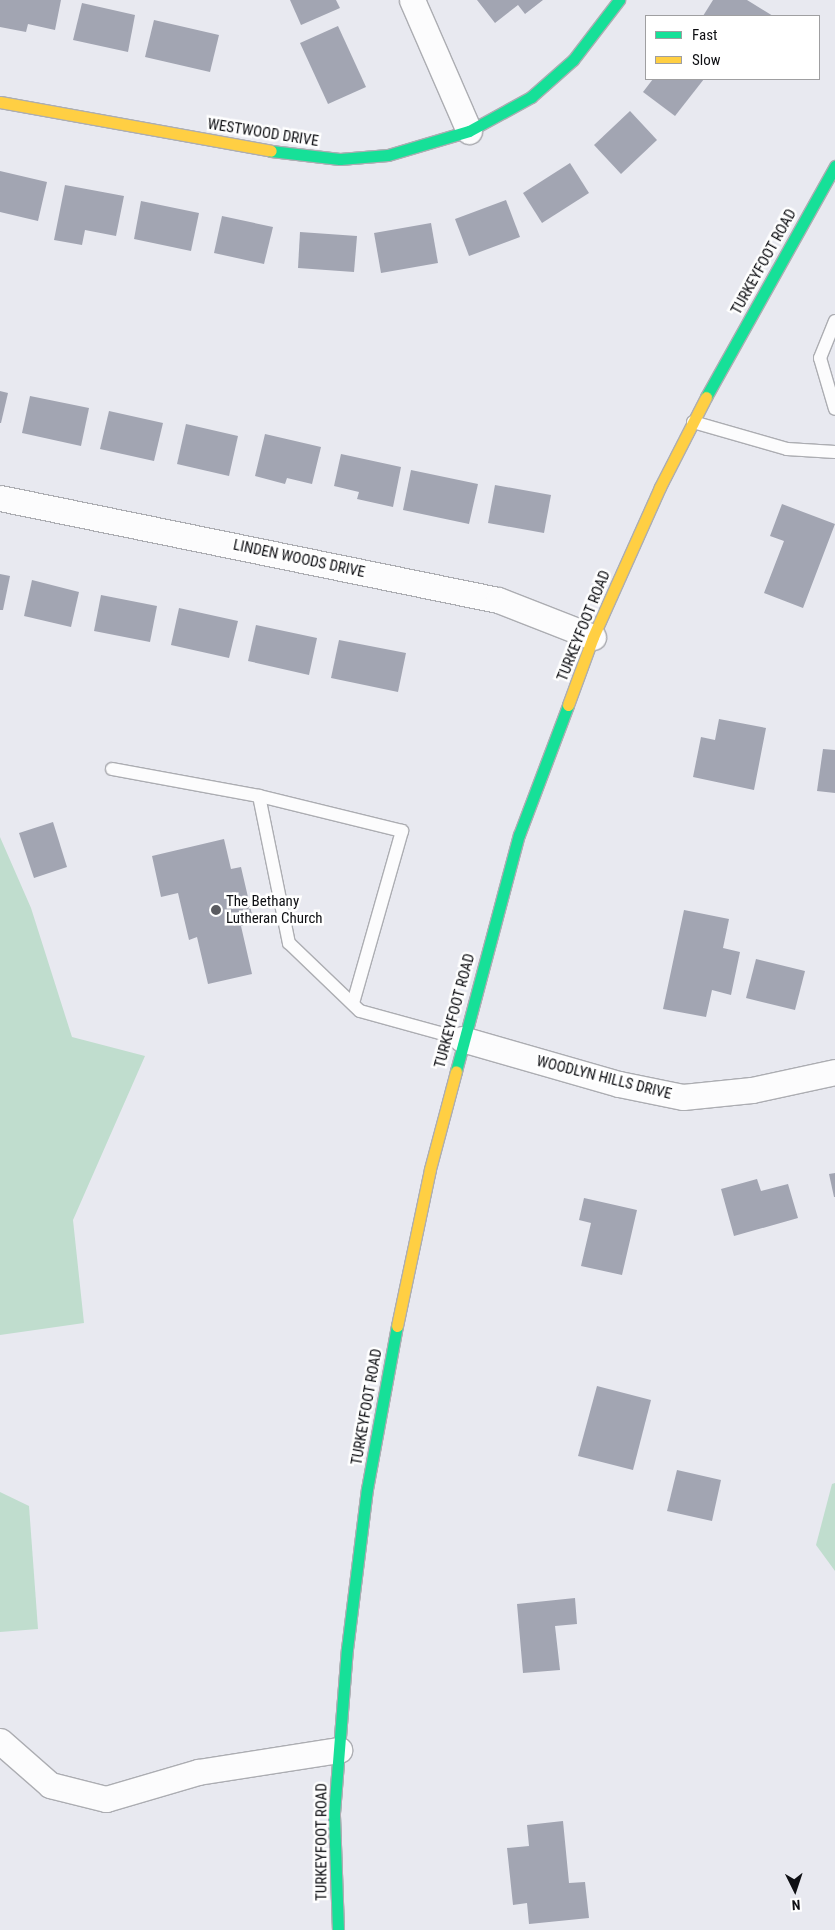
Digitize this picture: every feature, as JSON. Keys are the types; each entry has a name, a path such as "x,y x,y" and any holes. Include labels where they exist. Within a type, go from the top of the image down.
{"main road":[{"name":"WESTWOOD DRIVE","path":"0,102 302,156 340,158 388,155 469,131 531,97 573,60 619,0"},
{"name":"TURKEYFOOT ROAD","path":"338,1930 334,1813 367,1489 401,1302 462,1039 518,835 593,637 660,487 693,422 835,166"}],"street":[{"path":"412,0 469,131"},
{"name":"LINDEN WOODS DRIVE","path":"0,498 498,600 593,637"},
{"name":"WOODLYN HILLS DRIVE","path":"462,1039 619,1084 683,1098 752,1090 835,1072"},
{"path":"0,1741 50,1786 106,1799 198,1772 339,1750"}],"lane":[{"path":"835,321 820,358 835,409"},
{"path":"693,422 787,449 835,452"},
{"path":"112,769 259,796 402,831 353,1004"},
{"path":"259,796 289,944 353,1004 374,1017 462,1039"}],"green space":[{"path":"0,837 31,908 72,1037 145,1056 73,1220 84,1323 0,1335"},
{"path":"835,1483 835,1571 816,1545 832,1484"},
{"path":"0,1492 29,1506 38,1629 0,1632"}],"building":[{"path":"0,0 61,0 55,30 28,24 26,32 0,27"},
{"path":"290,0 336,0 340,8 301,25"},
{"path":"477,0 543,0 525,14 518,5 495,23"},
{"path":"713,0 747,0 771,15 704,15"},
{"path":"82,3 135,15 128,52 73,40"},
{"path":"154,20 219,35 210,72 145,57"},
{"path":"338,26 366,87 328,104 300,43"},
{"path":"652,80 703,80 675,116 643,92"},
{"path":"630,111 657,140 621,174 594,145"},
{"path":"570,163 589,193 542,223 523,193"},
{"path":"0,171 47,182 38,221 0,212"},
{"path":"65,185 124,196 116,236 85,230 82,245 54,240"},
{"path":"506,200 520,237 469,256 455,219"},
{"path":"141,201 199,213 191,251 134,239"},
{"path":"222,216 273,227 264,264 214,253"},
{"path":"431,223 438,263 381,273 374,233"},
{"path":"300,232 357,236 354,272 298,268"},
{"path":"0,391 8,393 1,423 0,423"},
{"path":"30,396 89,408 81,446 22,433"},
{"path":"109,411 163,423 154,461 100,449"},
{"path":"186,424 238,436 229,476 177,464"},
{"path":"265,434 321,447 312,484 287,478 285,484 255,476"},
{"path":"341,454 401,467 393,507 357,499 359,492 334,486"},
{"path":"411,470 478,484 469,524 403,510"},
{"path":"495,485 551,495 544,533 488,523"},
{"path":"782,504 835,524 803,608 764,593 784,541 770,536"},
{"path":"0,574 10,576 3,610 0,610"},
{"path":"32,580 79,592 71,627 24,616"},
{"path":"101,595 157,606 150,642 94,631"},
{"path":"179,608 238,621 229,658 171,645"},
{"path":"256,625 317,638 309,675 248,661"},
{"path":"339,640 406,653 398,692 331,678"},
{"path":"719,719 766,728 754,790 693,777 701,737 715,740"},
{"path":"823,749 835,750 835,793 817,791"},
{"path":"53,822 67,867 34,878 19,833"},
{"name":"The Bethany Lutheran Church","path":"224,839 231,869 241,867 254,923 241,926 252,974 208,984 197,937 189,940 178,893 161,897 152,856"},
{"path":"684,910 729,919 723,948 740,952 731,995 712,990 706,1017 663,1009"},
{"path":"756,959 805,971 795,1010 746,998"},
{"path":"835,1173 835,1197 834,1197 829,1174"},
{"path":"757,1179 761,1191 788,1184 798,1218 734,1236 721,1189"},
{"path":"584,1198 637,1210 622,1275 581,1266 591,1223 579,1220"},
{"path":"597,1386 651,1400 633,1470 578,1456"},
{"path":"677,1470 721,1480 712,1521 667,1511"},
{"path":"575,1598 577,1624 555,1626 560,1670 523,1673 517,1604"},
{"path":"563,1821 569,1883 585,1882 589,1918 529,1924 527,1903 513,1905 507,1848 529,1846 527,1825"}],"traffic: fast":[{"path":"271,151 340,159 388,155 469,131 531,97 573,60 619,0"},
{"path":"706,397 835,166"},
{"path":"456,1071 519,835 568,705"},
{"path":"338,1930 334,1813 347,1649 367,1489 397,1326"}],"traffic: slow":[{"path":"0,102 271,151"},
{"path":"568,705 593,637 660,487 706,397"},
{"path":"397,1326 430,1169 456,1071"}],"place":[{"name":"The Bethany Lutheran Church","path":"216,910"}]}
